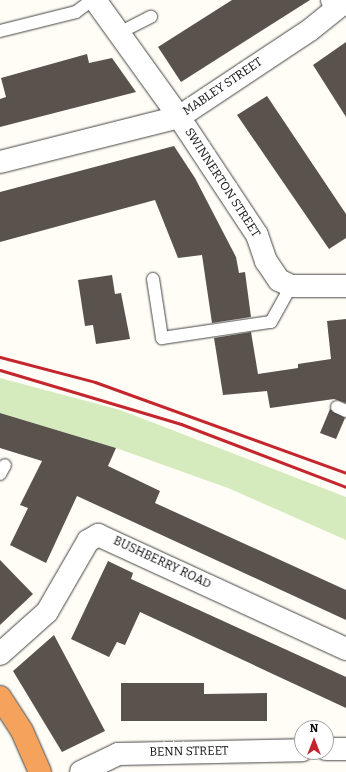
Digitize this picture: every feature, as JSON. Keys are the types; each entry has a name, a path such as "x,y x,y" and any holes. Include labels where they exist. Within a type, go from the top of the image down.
{"highway":[{"path":"0,697 22,731 40,772"}],"street":[{"name":"SWINNERTON STREET","path":"94,0 179,117 256,235 266,261 279,280 291,286"},
{"name":"MABLEY STREET","path":"0,162 179,117 339,4"},
{"path":"291,286 346,286"},
{"name":"BUSHBERRY ROAD","path":"0,654 47,612 88,541 98,535 346,649"},
{"path":"334,749 346,749"},
{"name":"BENN STREET","path":"81,772 118,754 294,750"}],"lane":[{"path":"0,31 76,12 94,0"},
{"path":"119,33 151,16"},
{"path":"153,279 162,338 271,322 291,286"}],"green space":[{"path":"0,378 120,410 346,497 346,540 228,488 116,448 0,413"}],"building":[{"path":"232,0 310,0 181,82 158,47"},
{"path":"346,42 346,117 313,65"},
{"path":"87,54 89,63 112,58 136,92 0,127 0,99 6,97 1,78"},
{"path":"267,96 346,214 346,238 329,249 237,115"},
{"path":"174,146 195,178 236,257 239,273 245,272 251,317 212,323 202,255 178,258 155,200 0,242 0,192"},
{"path":"112,275 115,294 121,293 130,339 96,344 93,325 85,326 78,280"},
{"path":"346,319 346,403 334,399 270,408 267,391 223,395 214,338 251,332 258,374 298,368 298,364 331,359 327,321"},
{"path":"330,409 345,418 336,439 320,433"},
{"path":"0,413 116,448 108,466 160,491 155,503 346,590 346,620 77,496 46,563 10,545 28,508 20,505 42,461 0,448"},
{"path":"0,560 33,594 0,625"},
{"path":"108,561 133,573 131,579 346,677 346,708 140,612 125,645 117,642 109,657 71,639"},
{"path":"54,635 105,731 62,752 13,671"},
{"path":"121,683 204,683 204,694 267,693 267,721 121,721"}],"railway":[{"path":"0,357 95,382 346,473"},
{"path":"0,370 181,424 346,487"}]}
